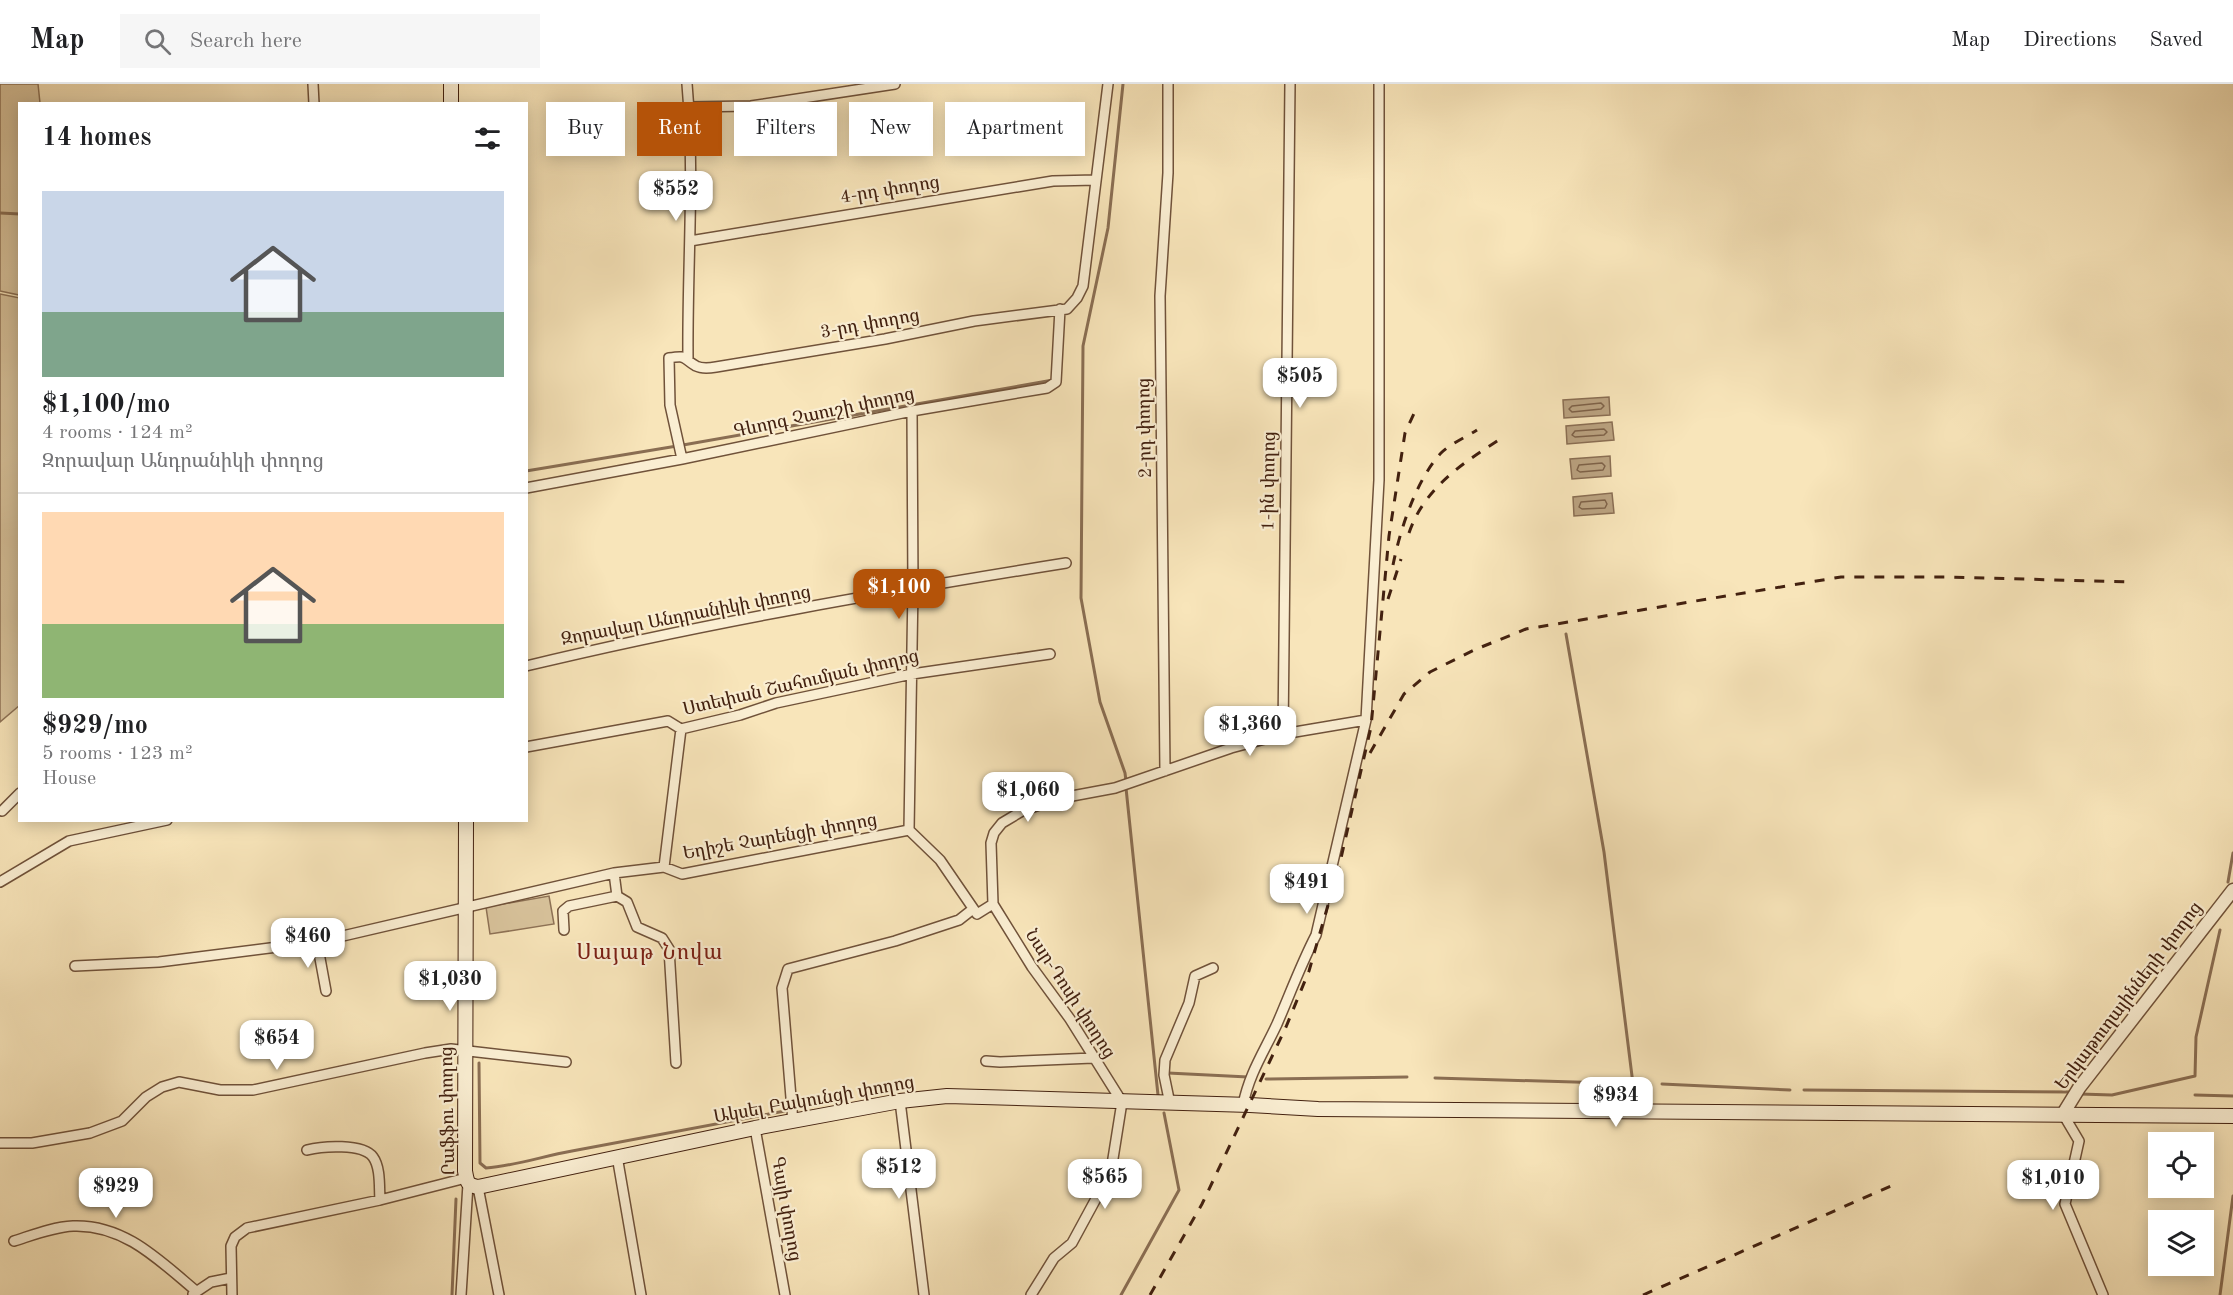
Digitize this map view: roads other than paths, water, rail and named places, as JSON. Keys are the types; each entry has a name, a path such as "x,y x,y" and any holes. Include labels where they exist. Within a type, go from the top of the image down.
{"main road":[{"path":"451,84 451,102"},
{"name":"Րաֆֆու փողոց","path":"466,822 465,1052 471,1184"},
{"name":"Ակսել Բակունցի փողոց","path":"471,1184 900,1101 947,1096 1318,1109 2233,1116"}],"street":[{"path":"313,84 315,102"},
{"path":"687,84 689,102"},
{"path":"722,106 751,106 895,84"},
{"path":"1060,309 1067,309 1077,298 1083,286 1108,84"},
{"name":"2-րդ փողոց","path":"1165,771 1160,296 1168,173 1168,84"},
{"name":"1-ին փողոց","path":"1283,734 1290,84"},
{"path":"1243,1105 1246,1088 1262,1050 1268,1044 1300,966 1316,935 1366,720 1378,480 1379,84"},
{"path":"682,459 670,405 669,358 679,356 688,359 689,156"},
{"name":"4-րդ փողոց","path":"690,241 1053,181 1096,180"},
{"name":"3-րդ փողոց","path":"688,359 697,367 716,367 885,339 974,321 1060,309"},
{"name":"Գևորգ Չաուշի փողոց","path":"528,488 682,459 912,411 1047,388 1056,382 1060,309"},
{"path":"912,411 913,587 909,830 940,860 977,914 993,904 991,843 994,833 1002,823 1022,810 1056,799 1115,788 1231,748 1283,734 1366,720"},
{"name":"Զորավար Անդրանիկի փողոց","path":"528,666 597,649 913,587 1066,563"},
{"name":"Ստեփան Շահումյան փողոց","path":"528,747 668,721 681,729 740,715 776,703 912,674 1050,654"},
{"path":"664,867 681,729"},
{"path":"2,811 18,795"},
{"path":"0,882 69,841 157,822"},
{"name":"Եղիշե Չարենցի փողոց","path":"75,966 159,962 317,942 614,873 664,867 682,874 909,830"},
{"path":"614,873 617,896"},
{"name":"Երկաթուղայինների փողոց","path":"2103,1295 2065,1204 2079,1141 2063,1114 2079,1088 2233,890"},
{"path":"564,930 563,910 569,906 617,896 627,902 637,927 662,938 669,949 676,1063"},
{"name":"Նար-Դոսի փողոց","path":"993,904 1122,1102"},
{"path":"793,1122 782,988 788,969 895,941 959,920 973,909"},
{"path":"317,942 326,991"},
{"path":"1170,1104 1164,1076 1165,1060 1189,1003 1195,976 1213,968"},
{"path":"0,1143 32,1143 90,1133 122,1121 146,1097 162,1087 179,1082 220,1090 253,1090 451,1049 566,1062"},
{"path":"986,1060 1000,1062 1093,1058"},
{"path":"900,1101 924,1295"},
{"path":"1031,1295 1054,1258 1072,1243 1111,1171 1122,1102"},
{"name":"Գայի փողոց","path":"755,1128 785,1295"},
{"path":"307,1150 336,1146 364,1151 372,1156 378,1169 380,1200"},
{"path":"617,1156 641,1295"},
{"path":"232,1295 231,1246 235,1237 247,1228 380,1200 471,1184 499,1295"},
{"name":"Րաֆֆու փողոց","path":"461,1295 471,1184"},
{"path":"14,1240 72,1226 96,1227 117,1233 138,1243 194,1293 211,1282 231,1278"}],"water":[{"path":"1609,397 1610,415 1564,418 1563,400"},
{"path":"1612,422 1614,440 1567,444 1566,426"},
{"path":"1610,456 1611,476 1572,479 1570,459"},
{"path":"1612,493 1614,513 1574,516 1573,497"}],"waterway":[{"path":"1123,84 1108,228 1083,346 1081,598 1100,702 1126,781"},
{"path":"0,213 18,214"},
{"path":"683,445 1053,380"},
{"path":"528,471 677,446"},
{"path":"1566,634 1604,852 1633,1084"},
{"path":"1126,788 1158,1095"},
{"path":"2228,882 2233,853"},
{"path":"2080,1094 2112,1095 2195,1076 2196,1037 2220,930"},
{"path":"479,1063 480,1163 486,1168 785,1111"},
{"path":"1168,1073 1248,1077"},
{"path":"1266,1079 1407,1077"},
{"path":"1435,1078 1642,1084"},
{"path":"1662,1084 1790,1090"},
{"path":"1804,1090 2071,1092"},
{"path":"2195,1095 2233,1096"},
{"path":"1121,1295 1179,1190 1164,1113"},
{"path":"2220,1295 2233,1196"},
{"path":"452,1295 456,1199"}],"railway":[{"path":"1150,1295 1202,1204 1286,1027 1309,971 1339,867 1371,727 1389,536 1405,433 1417,407"},
{"path":"1393,565 1410,506 1432,464 1441,453 1477,430"},
{"path":"1409,533 1416,517 1435,489 1460,467 1502,438"},
{"path":"1388,599 1401,559"},
{"path":"1370,753 1404,694 1430,672 1474,650 1526,629 1841,577 1946,577 2132,582"},
{"path":"1643,1295 1891,1186"}],"district":[{"name":"Սայաթ Նովա","path":"650,953"}]}
